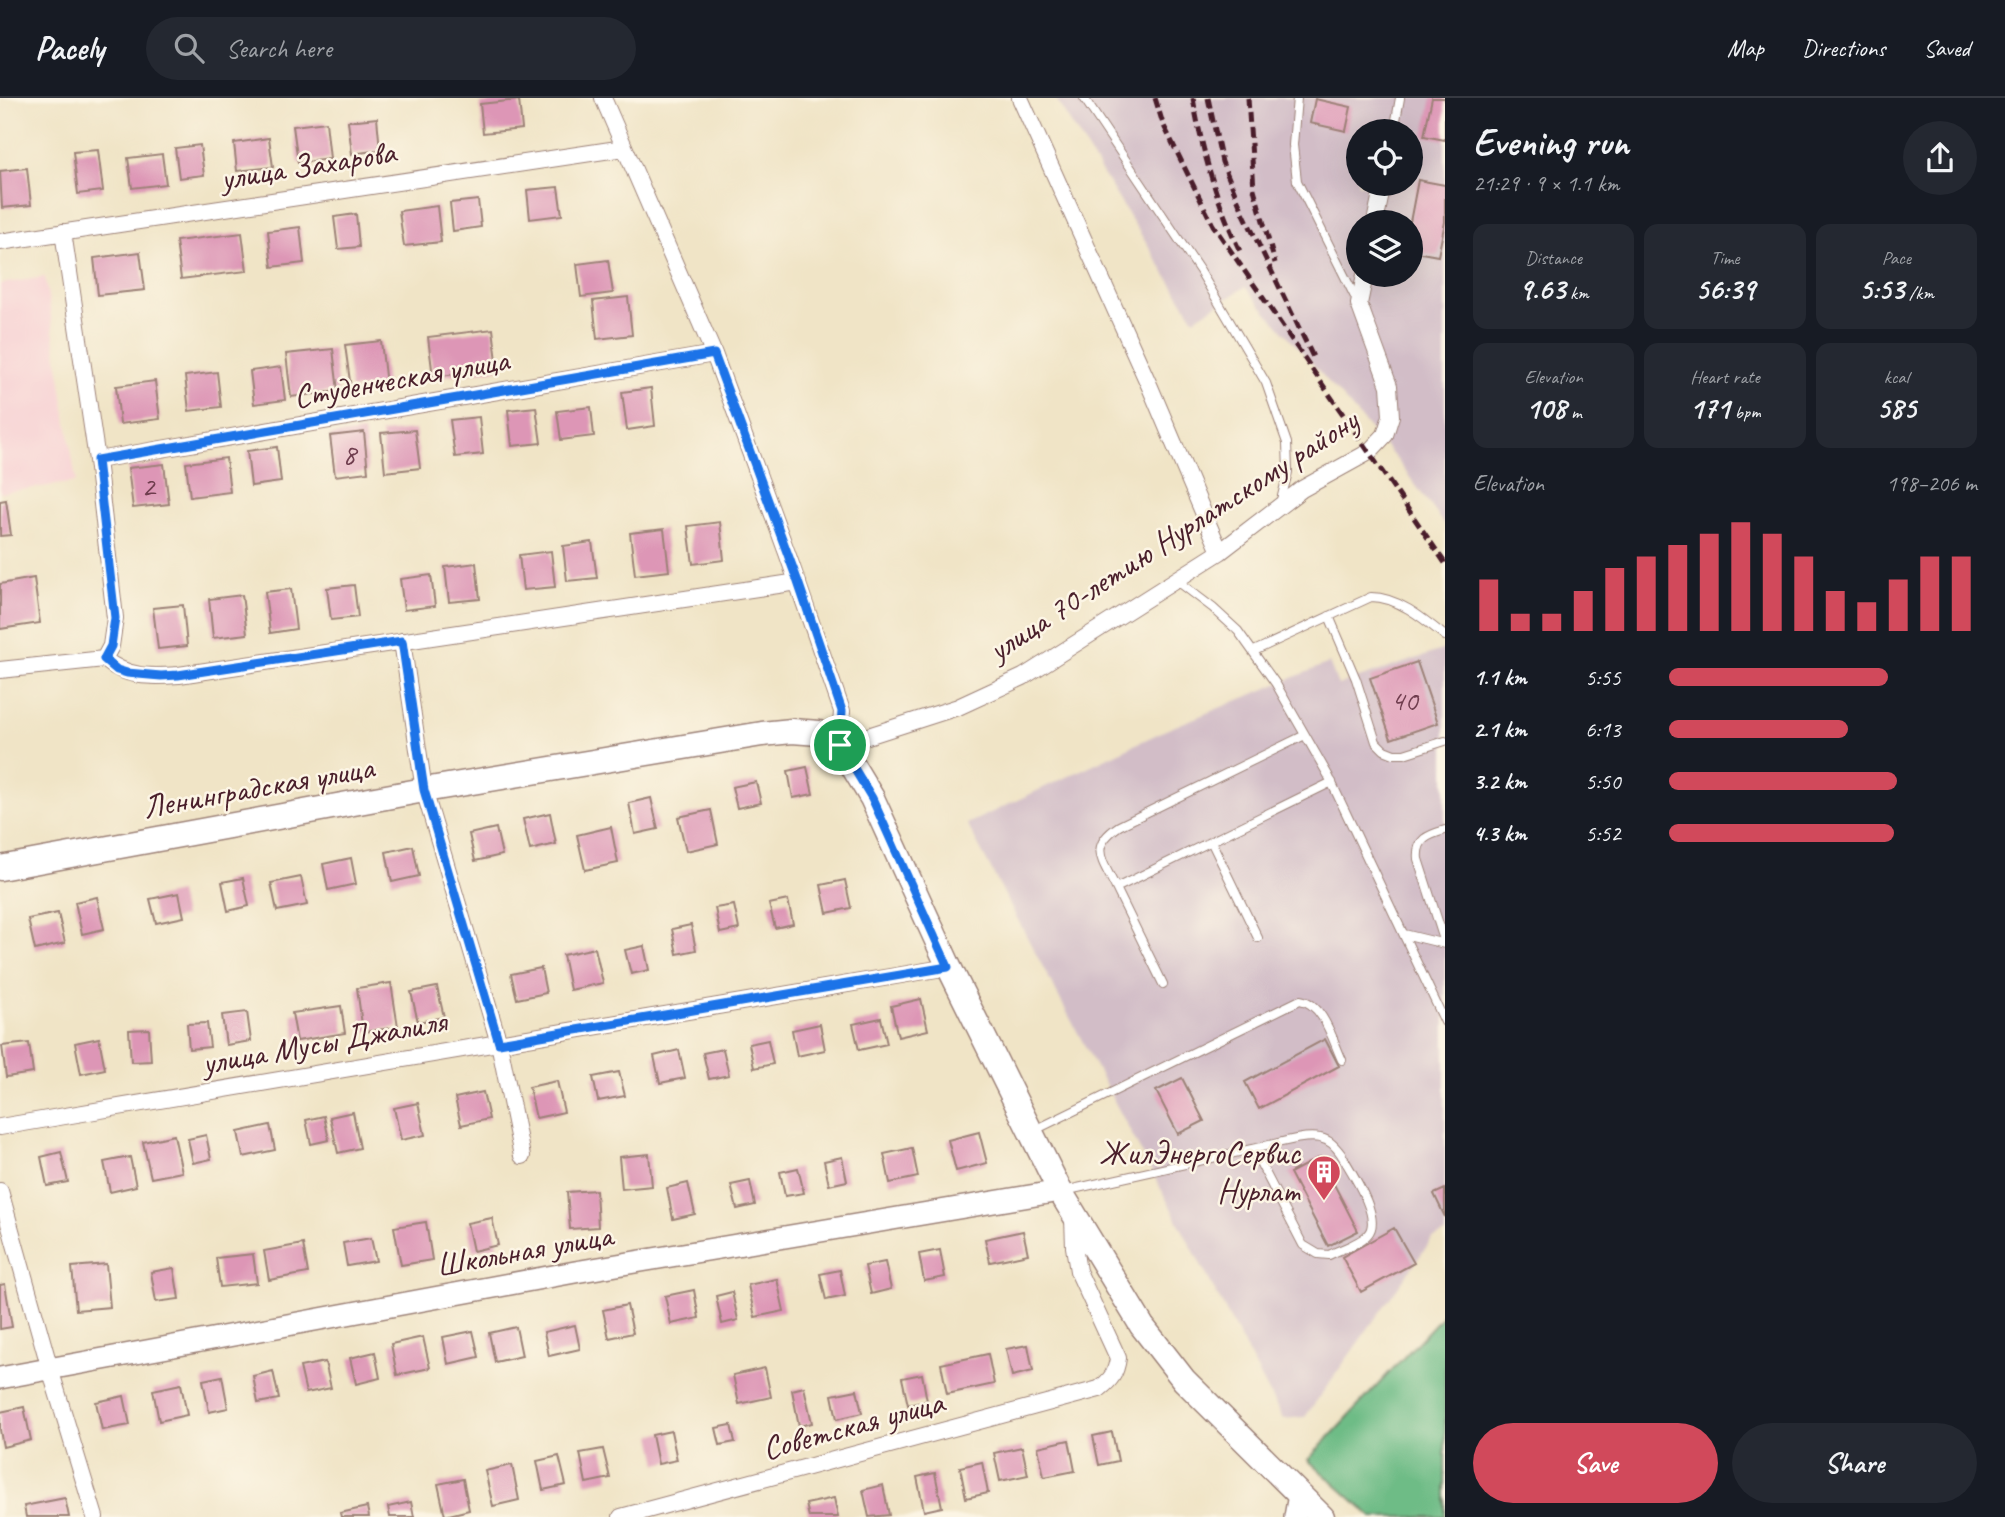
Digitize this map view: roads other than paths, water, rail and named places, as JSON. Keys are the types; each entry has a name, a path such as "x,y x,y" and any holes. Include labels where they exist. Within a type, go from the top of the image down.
{"main road":[{"name":"Ленинградская улица","path":"0,868 424,790 762,734 792,731 830,739"},
{"path":"830,739 872,798 948,967 1066,1202 1142,1326 1184,1380 1296,1506 1322,1517"}],"street":[{"path":"603,98 714,354 798,582 842,711 830,739"},
{"path":"1020,98 1150,387 1220,552"},
{"name":"улица Захарова","path":"0,242 624,148"},
{"path":"63,232 97,460 115,618 111,646 104,659"},
{"path":"1359,304 1363,287"},
{"name":"улица 70-летию Нурлатскому району","path":"830,739 958,706 1023,677 1220,552 1323,476 1368,452 1384,435 1391,416 1389,386 1359,304"},
{"name":"Студенческая улица","path":"97,460 714,354"},
{"path":"0,670 104,659 117,670 127,673 178,675 798,582"},
{"path":"402,641 424,790 499,1043 522,1156"},
{"name":"улица Мусы Джалиля","path":"0,1127 948,967"},
{"path":"0,1191 50,1369 96,1517"},
{"name":"Школьная улица","path":"0,1378 567,1273 1066,1202"},
{"name":"Советская улица","path":"621,1517 650,1514 1099,1389 1110,1381 1116,1371 1118,1358 1078,1270 1066,1202"}],"lane":[{"path":"1084,98 1200,271 1266,383 1287,443 1288,472 1280,507"},
{"path":"1297,98 1293,145 1297,181 1359,304"},
{"path":"1396,119 1400,98"},
{"path":"1176,580 1238,631 1254,651 1306,735 1332,782 1445,1022"},
{"path":"1254,651 1371,597 1384,597 1398,603 1445,636"},
{"path":"1329,616 1356,679 1376,742 1384,750 1404,754 1445,741"},
{"path":"1163,984 1101,856 1101,844 1105,835 1119,825 1306,735"},
{"path":"1116,888 1332,782"},
{"path":"1445,830 1427,835 1420,841 1417,849 1445,943"},
{"path":"1211,841 1258,938"},
{"path":"1404,934 1445,943"},
{"path":"1031,1132 1300,1000 1308,1001 1316,1008 1342,1060"},
{"path":"1066,1202 1253,1149 1309,1137 1320,1138 1335,1145 1372,1213 1371,1229 1367,1236 1329,1255 1318,1254 1303,1245 1253,1149"}],"railway":[{"path":"1155,98 1163,124 1213,225 1445,563"},
{"path":"1193,98 1211,177 1241,253"},
{"path":"1208,98 1222,162 1314,359"},
{"path":"1248,98 1254,189 1275,263"}],"place":[{"name":"ЖилЭнергоСервис Нурлат","path":"1324,1202"}]}
